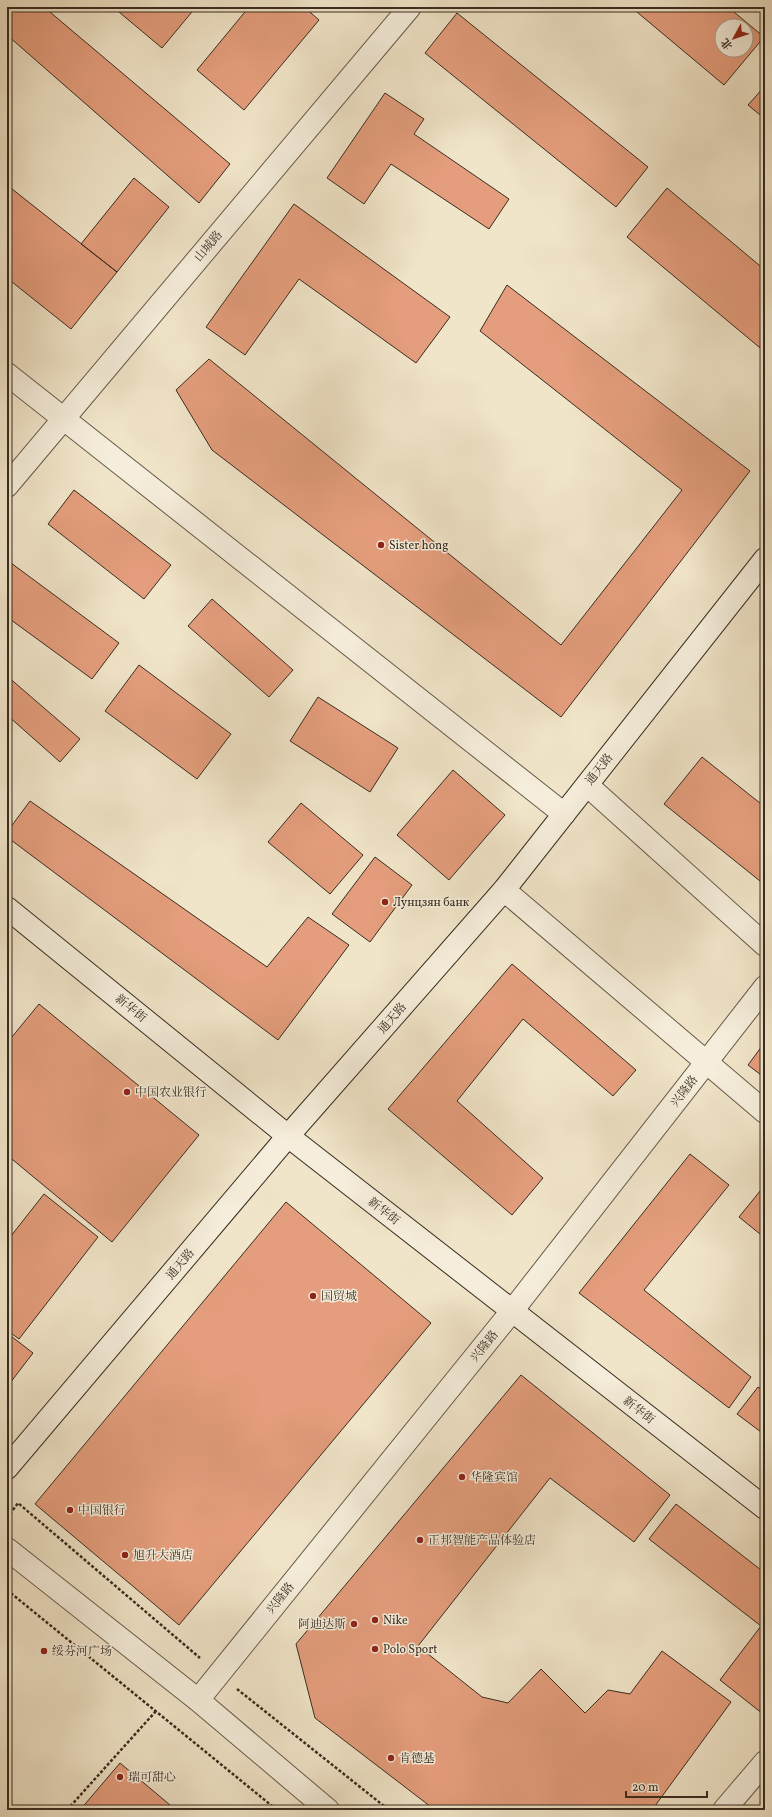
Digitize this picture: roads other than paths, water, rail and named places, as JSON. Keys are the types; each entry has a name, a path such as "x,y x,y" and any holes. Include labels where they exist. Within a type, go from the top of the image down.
{"street":[{"name":"山城路","path":"7,486 410,7"},
{"path":"7,374 564,814"},
{"name":"通天路","path":"7,1468 288,1136 504,890 765,559"},
{"path":"587,785 765,945"},
{"path":"504,890 765,1112"},
{"name":"新华街","path":"7,908 288,1136 765,1508"},
{"name":"兴隆路","path":"198,1700 512,1311 765,987"},
{"path":"7,1549 198,1700 328,1810"},
{"path":"724,1810 765,1762"}],"place":[{"name":"Sister hong","path":"381,545"},
{"name":"Лунцзян банк","path":"385,902"},
{"name":"中国农业银行","path":"127,1092"},
{"name":"国贸城","path":"313,1296"},
{"name":"华隆宾馆","path":"462,1477"},
{"name":"中国银行","path":"70,1510"},
{"name":"正邦智能产品体验店","path":"420,1540"},
{"name":"旭升大酒店","path":"125,1555"},
{"name":"Nike","path":"375,1620"},
{"name":"阿迪达斯","path":"354,1624"},
{"name":"Polo Sport","path":"375,1649"},
{"name":"绥芬河广场","path":"44,1651"},
{"name":"肯德基","path":"391,1758"},
{"name":"瑞可甜心","path":"120,1777"}]}
